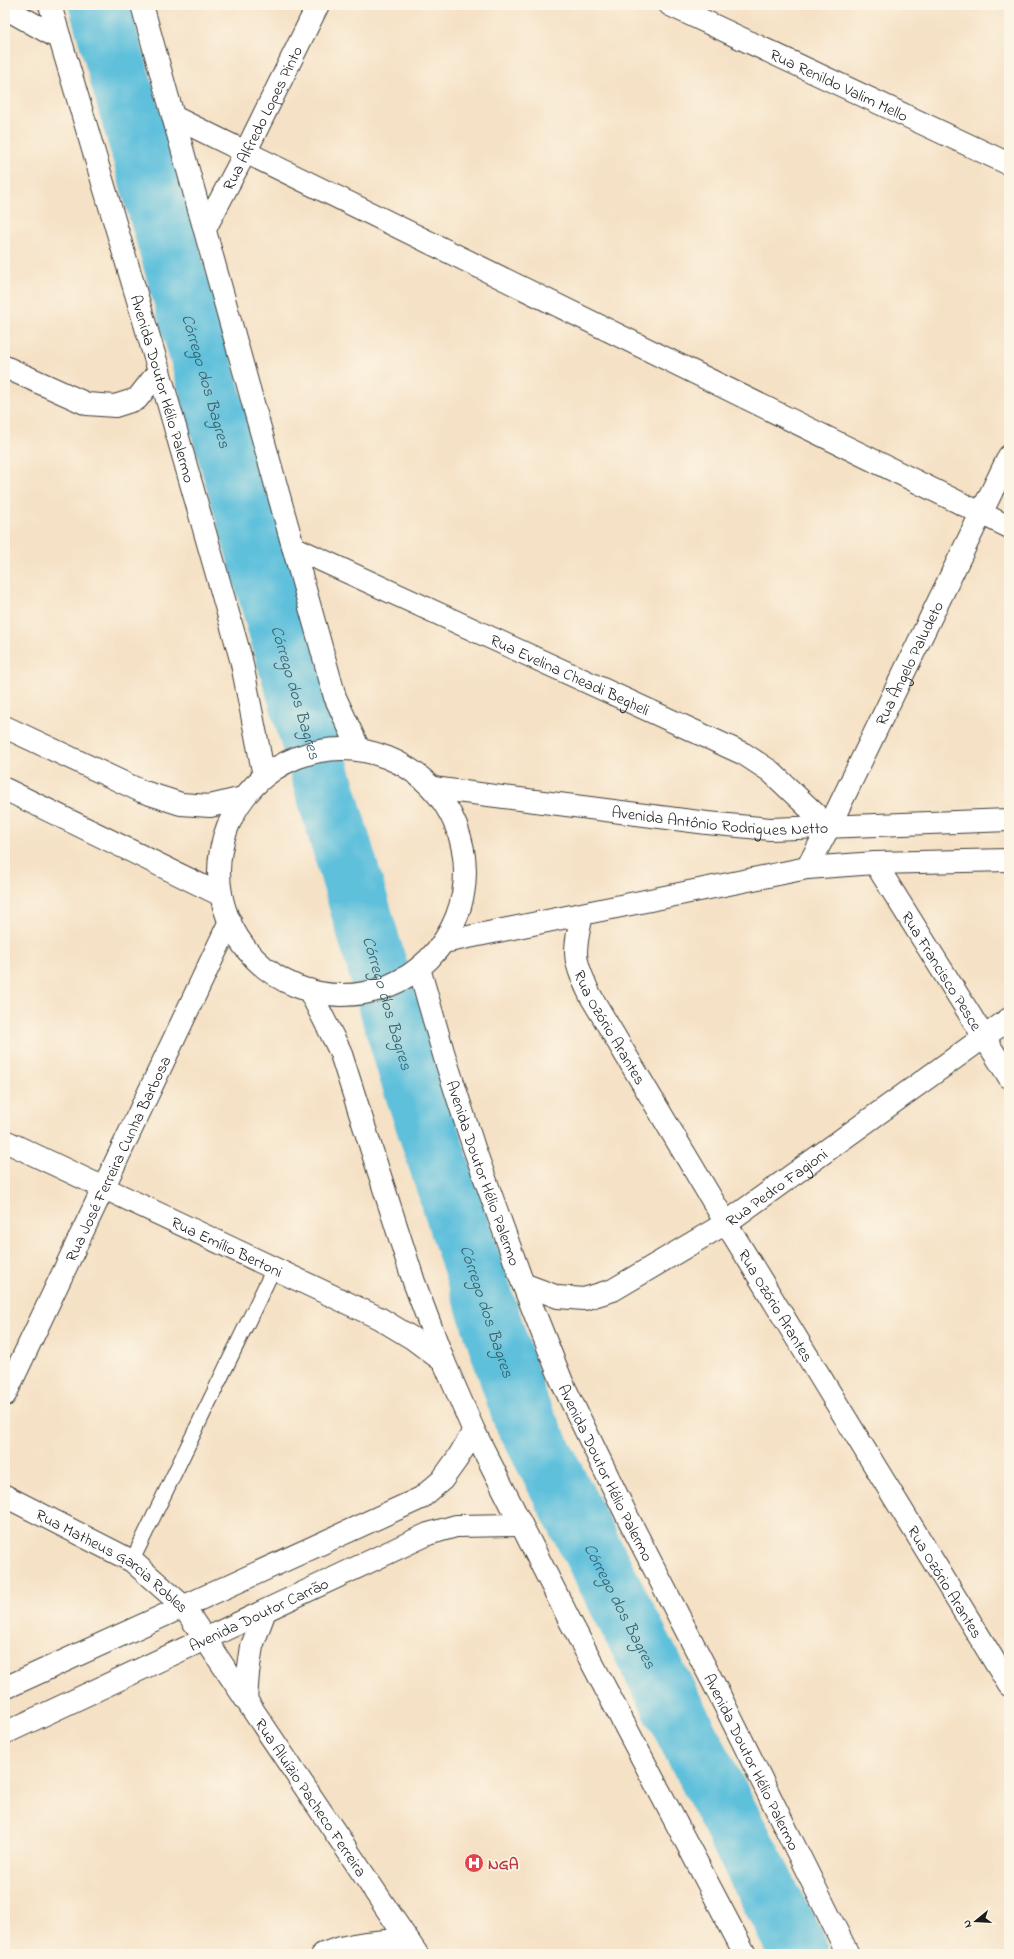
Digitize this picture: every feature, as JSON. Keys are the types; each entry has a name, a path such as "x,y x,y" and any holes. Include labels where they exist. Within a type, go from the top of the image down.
{"street":[{"name":"Avenida Doutor Hélio Palermo","path":"50,5 159,371 241,659 264,776"},
{"path":"142,5 335,698 359,749"},
{"name":"Rua Alfredo Lopes Pinto","path":"204,229 246,151 318,5"},
{"name":"Rua Renildo Valim Mello","path":"670,5 1009,164"},
{"path":"5,8 60,39"},
{"path":"174,117 246,151 1009,527"},
{"path":"5,367 88,404 116,406 136,399 159,371"},
{"name":"Rua Ângelo Paludeto","path":"807,868 829,827 1009,456"},
{"name":"Rua Evelina Cheadi Begheli","path":"293,547 744,754 770,771 829,827"},
{"path":"5,727 141,791 181,804 210,806 243,798"},
{"path":"331,748 359,749 386,756 411,769 433,788 452,816 463,846 465,880 459,912 444,942 412,973 380,990 354,995 334,995 309,990 291,984 270,972 254,958 240,942 230,921 221,895 220,860 228,826 243,798 264,776 285,762 307,753 331,748"},
{"name":"Avenida Antônio Rodrigues Netto","path":"433,788 707,823 770,829 1009,820"},
{"path":"5,789 221,895"},
{"path":"444,942 807,868 875,863 1009,860"},
{"name":"Rua Francisco Pesce","path":"875,863 1009,1078"},
{"name":"Rua Ozório Arantes","path":"582,915 574,946 577,968 590,996 726,1223 1009,1685"},
{"name":"Rua José Ferreira Cunha Barbosa","path":"5,1395 230,921"},
{"name":"Avenida Doutor Hélio Palermo","path":"412,973 444,1054 474,1148 523,1284 562,1382 626,1514 718,1692 848,1954"},
{"path":"309,990 340,1051 414,1282 444,1362 474,1431 520,1525 745,1954"},
{"name":"Rua Pedro Fagioni","path":"523,1284 558,1297 584,1299 613,1290 726,1223 1009,1019"},
{"name":"Rua Emílio Bertoni","path":"5,1141 379,1318 412,1338 444,1362"},
{"path":"5,1688 421,1498 442,1480 474,1431"},
{"name":"Rua Matheus Garcia Robles","path":"5,1496 132,1561 183,1606 205,1640"},
{"name":"Avenida Doutor Carrão","path":"5,1733 428,1534 456,1526 520,1525"},
{"path":"246,1700 252,1646 265,1611"},
{"name":"Rua Aluízio Pacheco Ferreira","path":"205,1640 412,1947"},
{"path":"323,1954 342,1947 365,1943 412,1947"}],"lane":[{"path":"132,1561 274,1268"}],"waterway":[{"name":"Córrego dos Bagres","path":"99,5 286,657 409,1074 521,1412 800,1954"}],"place":[{"name":"NGA","path":"474,1863"}]}
